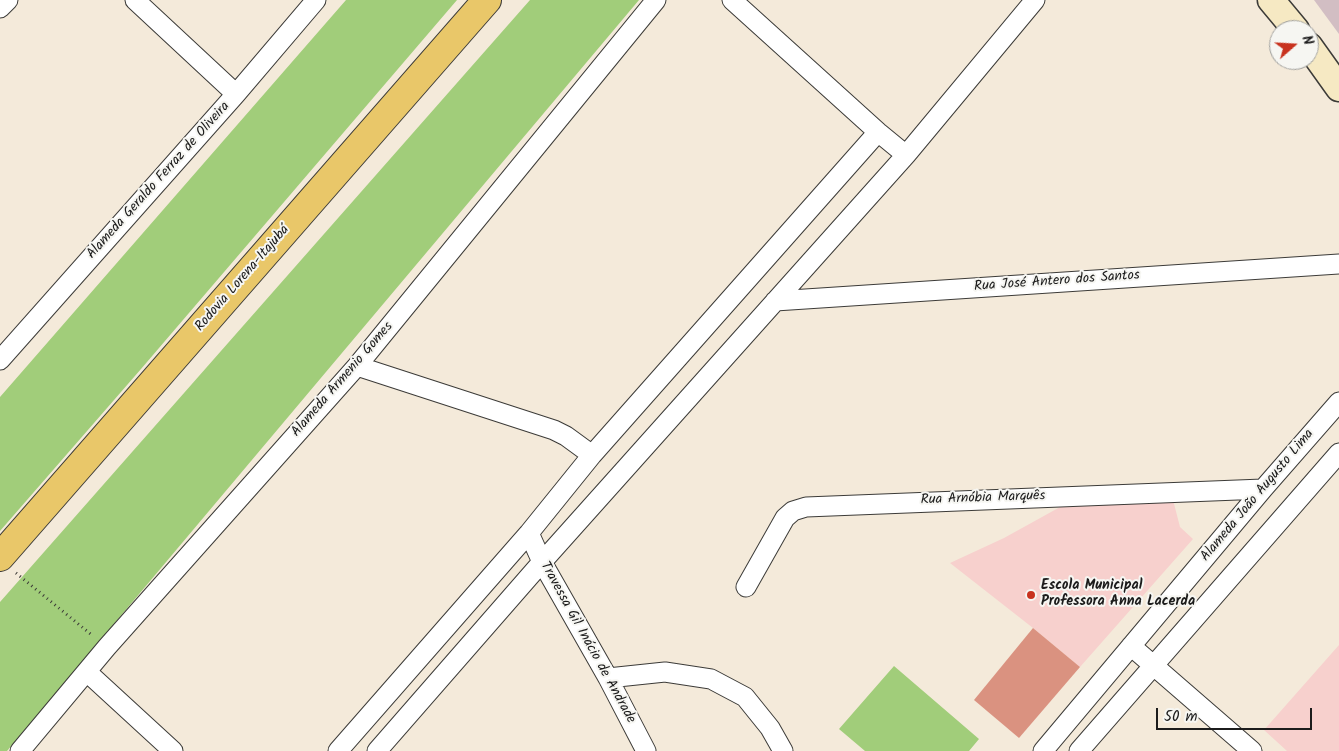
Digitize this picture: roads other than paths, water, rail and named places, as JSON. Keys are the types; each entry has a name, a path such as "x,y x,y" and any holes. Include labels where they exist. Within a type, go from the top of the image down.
{"highway":[{"name":"Rodovia Lorena-Itajubá","path":"8,565 486,0"}],"main road":[{"path":"1271,0 1288,20"},
{"path":"1277,0 1290,20"},
{"path":"1319,60 1339,88"}],"street":[{"path":"0,8 8,0"},
{"path":"135,0 236,94"},
{"name":"Alameda Geraldo Ferraz de Oliveira","path":"0,360 236,94 316,0"},
{"name":"Alameda Armenio Gomes","path":"20,751 107,647 357,366 656,0"},
{"path":"732,0 906,155"},
{"path":"376,751 542,562 906,155 1035,0"},
{"path":"338,751 529,533 592,455 878,132"},
{"name":"Rua José Antero dos Santos","path":"775,301 1339,264"},
{"path":"357,366 554,430 566,436 592,455"},
{"name":"Alameda João Augusto Lima","path":"1043,751 1263,489 1339,402"},
{"path":"1079,751 1339,453"},
{"name":"Rua Arnóbia Marquês","path":"746,587 785,518 793,511 806,506 1263,489"},
{"name":"Travessa Gil Inácio de Andrade","path":"529,533 542,562 608,678 646,751"},
{"path":"1131,646 1252,751"},
{"path":"87,672 173,751"},
{"path":"608,678 665,672 711,679 745,697 770,728 783,751"}],"place":[{"name":"Escola Municipal Professora Anna Lacerda","path":"1031,595"}]}
